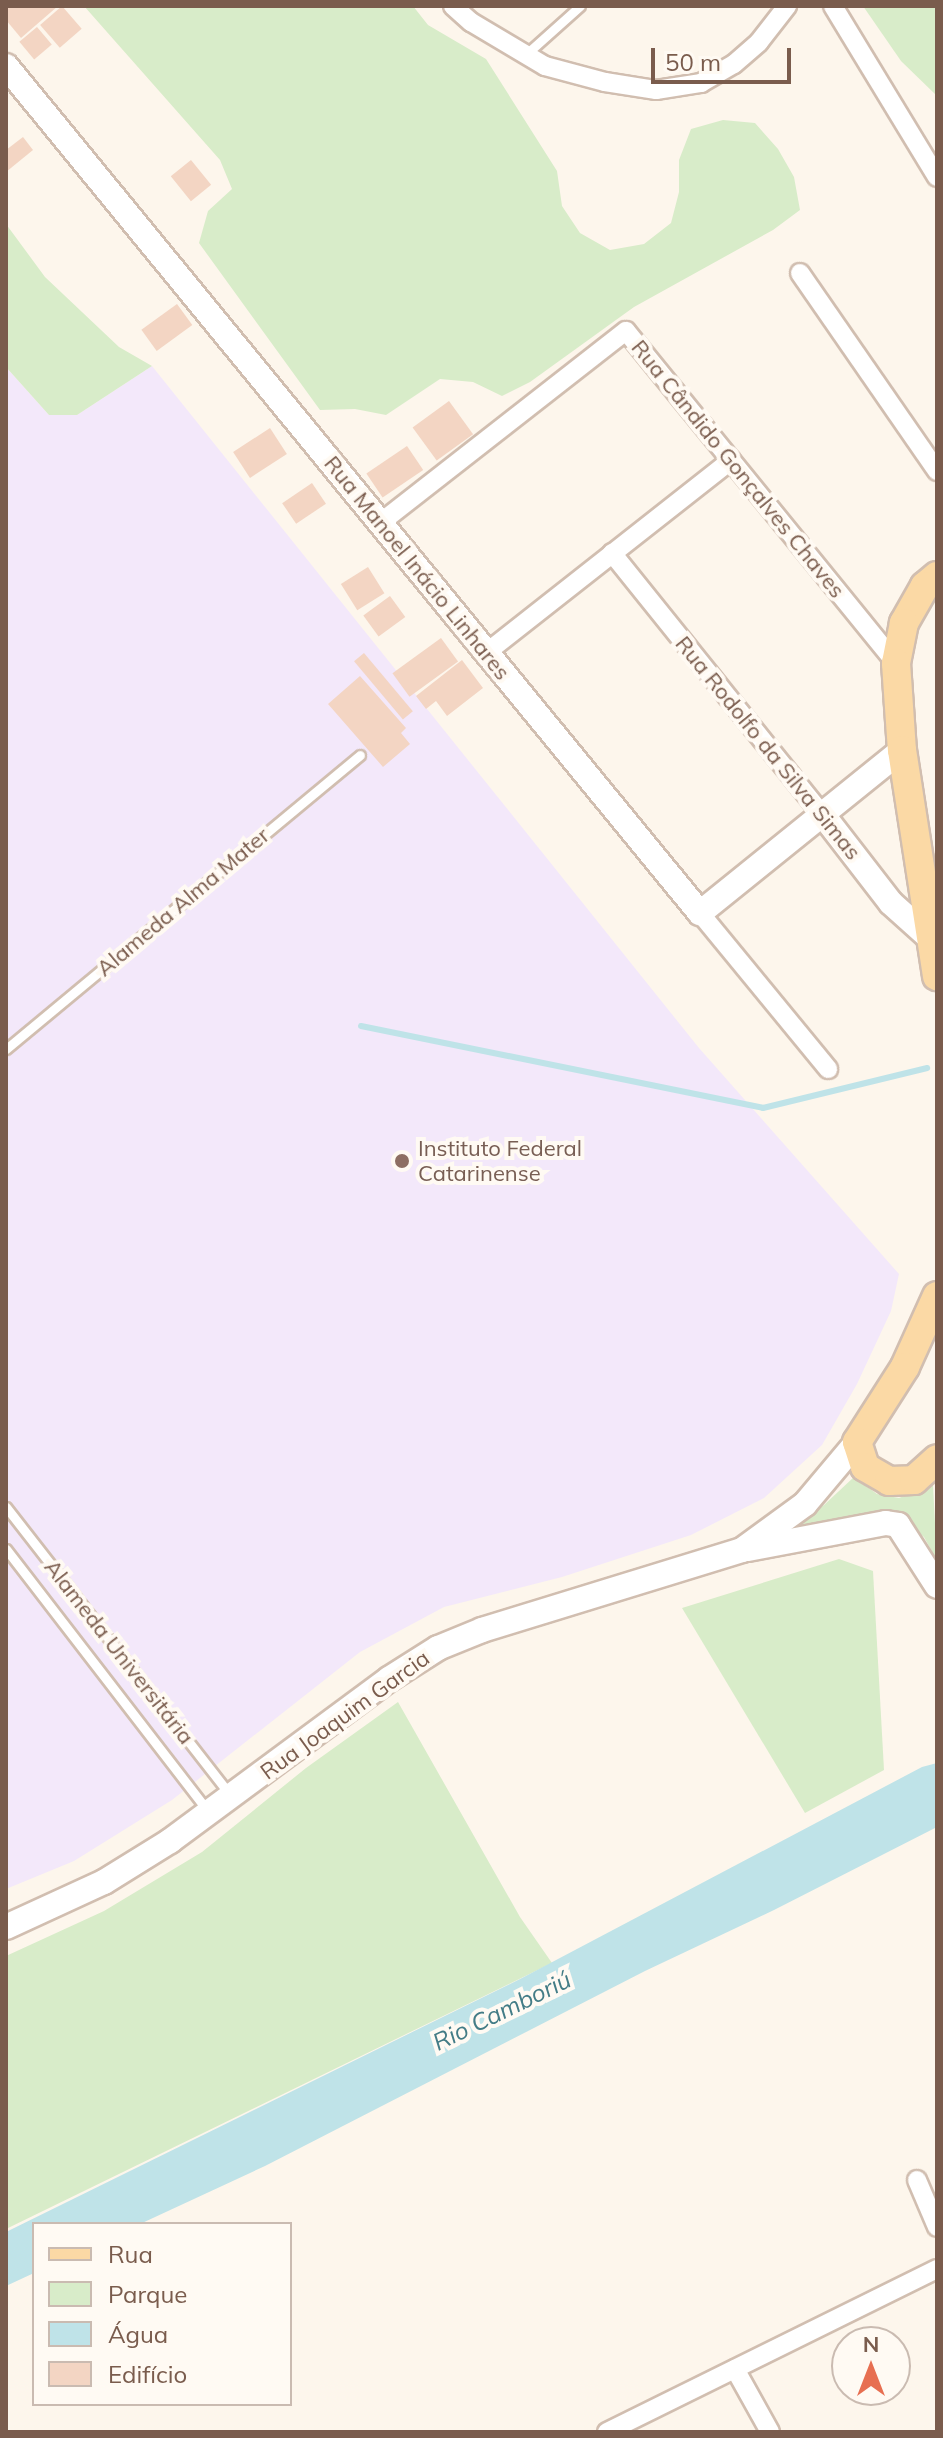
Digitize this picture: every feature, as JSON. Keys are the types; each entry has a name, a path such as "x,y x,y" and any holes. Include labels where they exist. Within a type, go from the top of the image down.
{"main road":[{"name":"Rua Manoel Inácio Linhares","path":"6,66 700,913"},
{"path":"937,576 925,586 904,623 896,663 902,750 937,976"},
{"path":"700,913 902,750"},
{"name":"Rua Rodolfo da Silva Simas","path":"823,815 891,903 930,938"},
{"path":"937,1296 905,1367 857,1442 865,1467 889,1481 914,1480 937,1459"},
{"name":"Rua Joaquim Garcia","path":"6,1927 104,1882 232,1798 389,1679 438,1648 507,1622 742,1550 805,1504 857,1442"},
{"path":"742,1550 886,1523 898,1525 937,1586"}],"street":[{"path":"453,6 524,56 605,82 656,90 701,83 734,64 759,42 787,6"},
{"path":"833,6 937,177"},
{"path":"800,273 937,471"},
{"name":"Rua Cândido Gonçalves Chaves","path":"380,523 626,331 896,663"},
{"path":"486,653 731,460"},
{"name":"Rua Rodolfo da Silva Simas","path":"612,553 823,815"},
{"name":"Rua Manoel Inácio Linhares","path":"700,913 828,1069"},
{"path":"917,2180 937,2227"},
{"path":"607,2432 937,2269"},
{"path":"735,2369 770,2432"}],"lane":[{"path":"524,56 580,6"},
{"name":"Alameda Alma Mater","path":"6,1049 360,755"},
{"name":"Alameda Universitária","path":"6,1507 232,1798"},
{"name":"Alameda Universitária","path":"6,1549 209,1813"}],"shaded area":[{"name":"Instituto Federal Catarinense","path":"152,366 699,1048 899,1274 891,1311 857,1384 822,1445 764,1498 691,1535 562,1577 444,1607 360,1652 172,1800 74,1861 6,1889 6,367 49,415 77,415"}],"green space":[{"path":"84,6 413,6 428,25 486,59 557,171 562,206 580,233 610,250 644,244 671,223 679,192 679,160 691,129 723,120 755,123 778,149 794,177 800,210 773,230 634,307 530,382 502,396 473,382 440,379 386,415 355,409 320,410 199,243 208,211 232,189 220,160"},
{"path":"863,6 937,6 937,96 901,61"},
{"path":"6,224 45,277 119,347 152,366 77,415 49,415 6,367"},
{"path":"854,1477 877,1494 899,1498 933,1485 937,1561 924,1537 906,1523 786,1531 824,1505"},
{"path":"839,1559 873,1571 884,1770 805,1813 682,1608"},
{"path":"398,1702 520,1917 552,1963 6,2229 6,1956 104,1911 202,1852 306,1768"}],"water":[{"name":"Rio Camboriú","path":"937,1763 937,1827 645,1971 265,2166 144,2222 32,2222 32,2274 6,2286 6,2232 522,1978 922,1767"}],"building":[{"path":"6,6 58,6 21,38 6,20"},
{"path":"62,6 82,29 60,48 40,25"},
{"path":"37,27 52,45 34,59 19,42"},
{"path":"23,137 33,150 6,172 6,150"},
{"path":"191,160 211,185 191,201 171,176"},
{"path":"177,304 192,325 157,351 141,330"},
{"path":"449,401 473,434 437,461 413,427"},
{"path":"270,428 287,454 250,478 233,452"},
{"path":"407,446 423,470 383,497 366,473"},
{"path":"312,483 326,504 296,524 282,503"},
{"path":"368,567 384,593 357,610 341,584"},
{"path":"390,596 405,617 379,636 363,615"},
{"path":"441,638 458,661 410,697 392,673"},
{"path":"364,653 413,711 403,720 354,661"},
{"path":"462,660 483,688 447,716 436,701 426,709 416,696"},
{"path":"360,676 406,728 401,733 410,744 383,767 328,704"}],"waterway":[{"path":"361,1026 763,1108 927,1068"}],"place":[{"name":"Instituto Federal Catarinense","path":"402,1161"}]}
